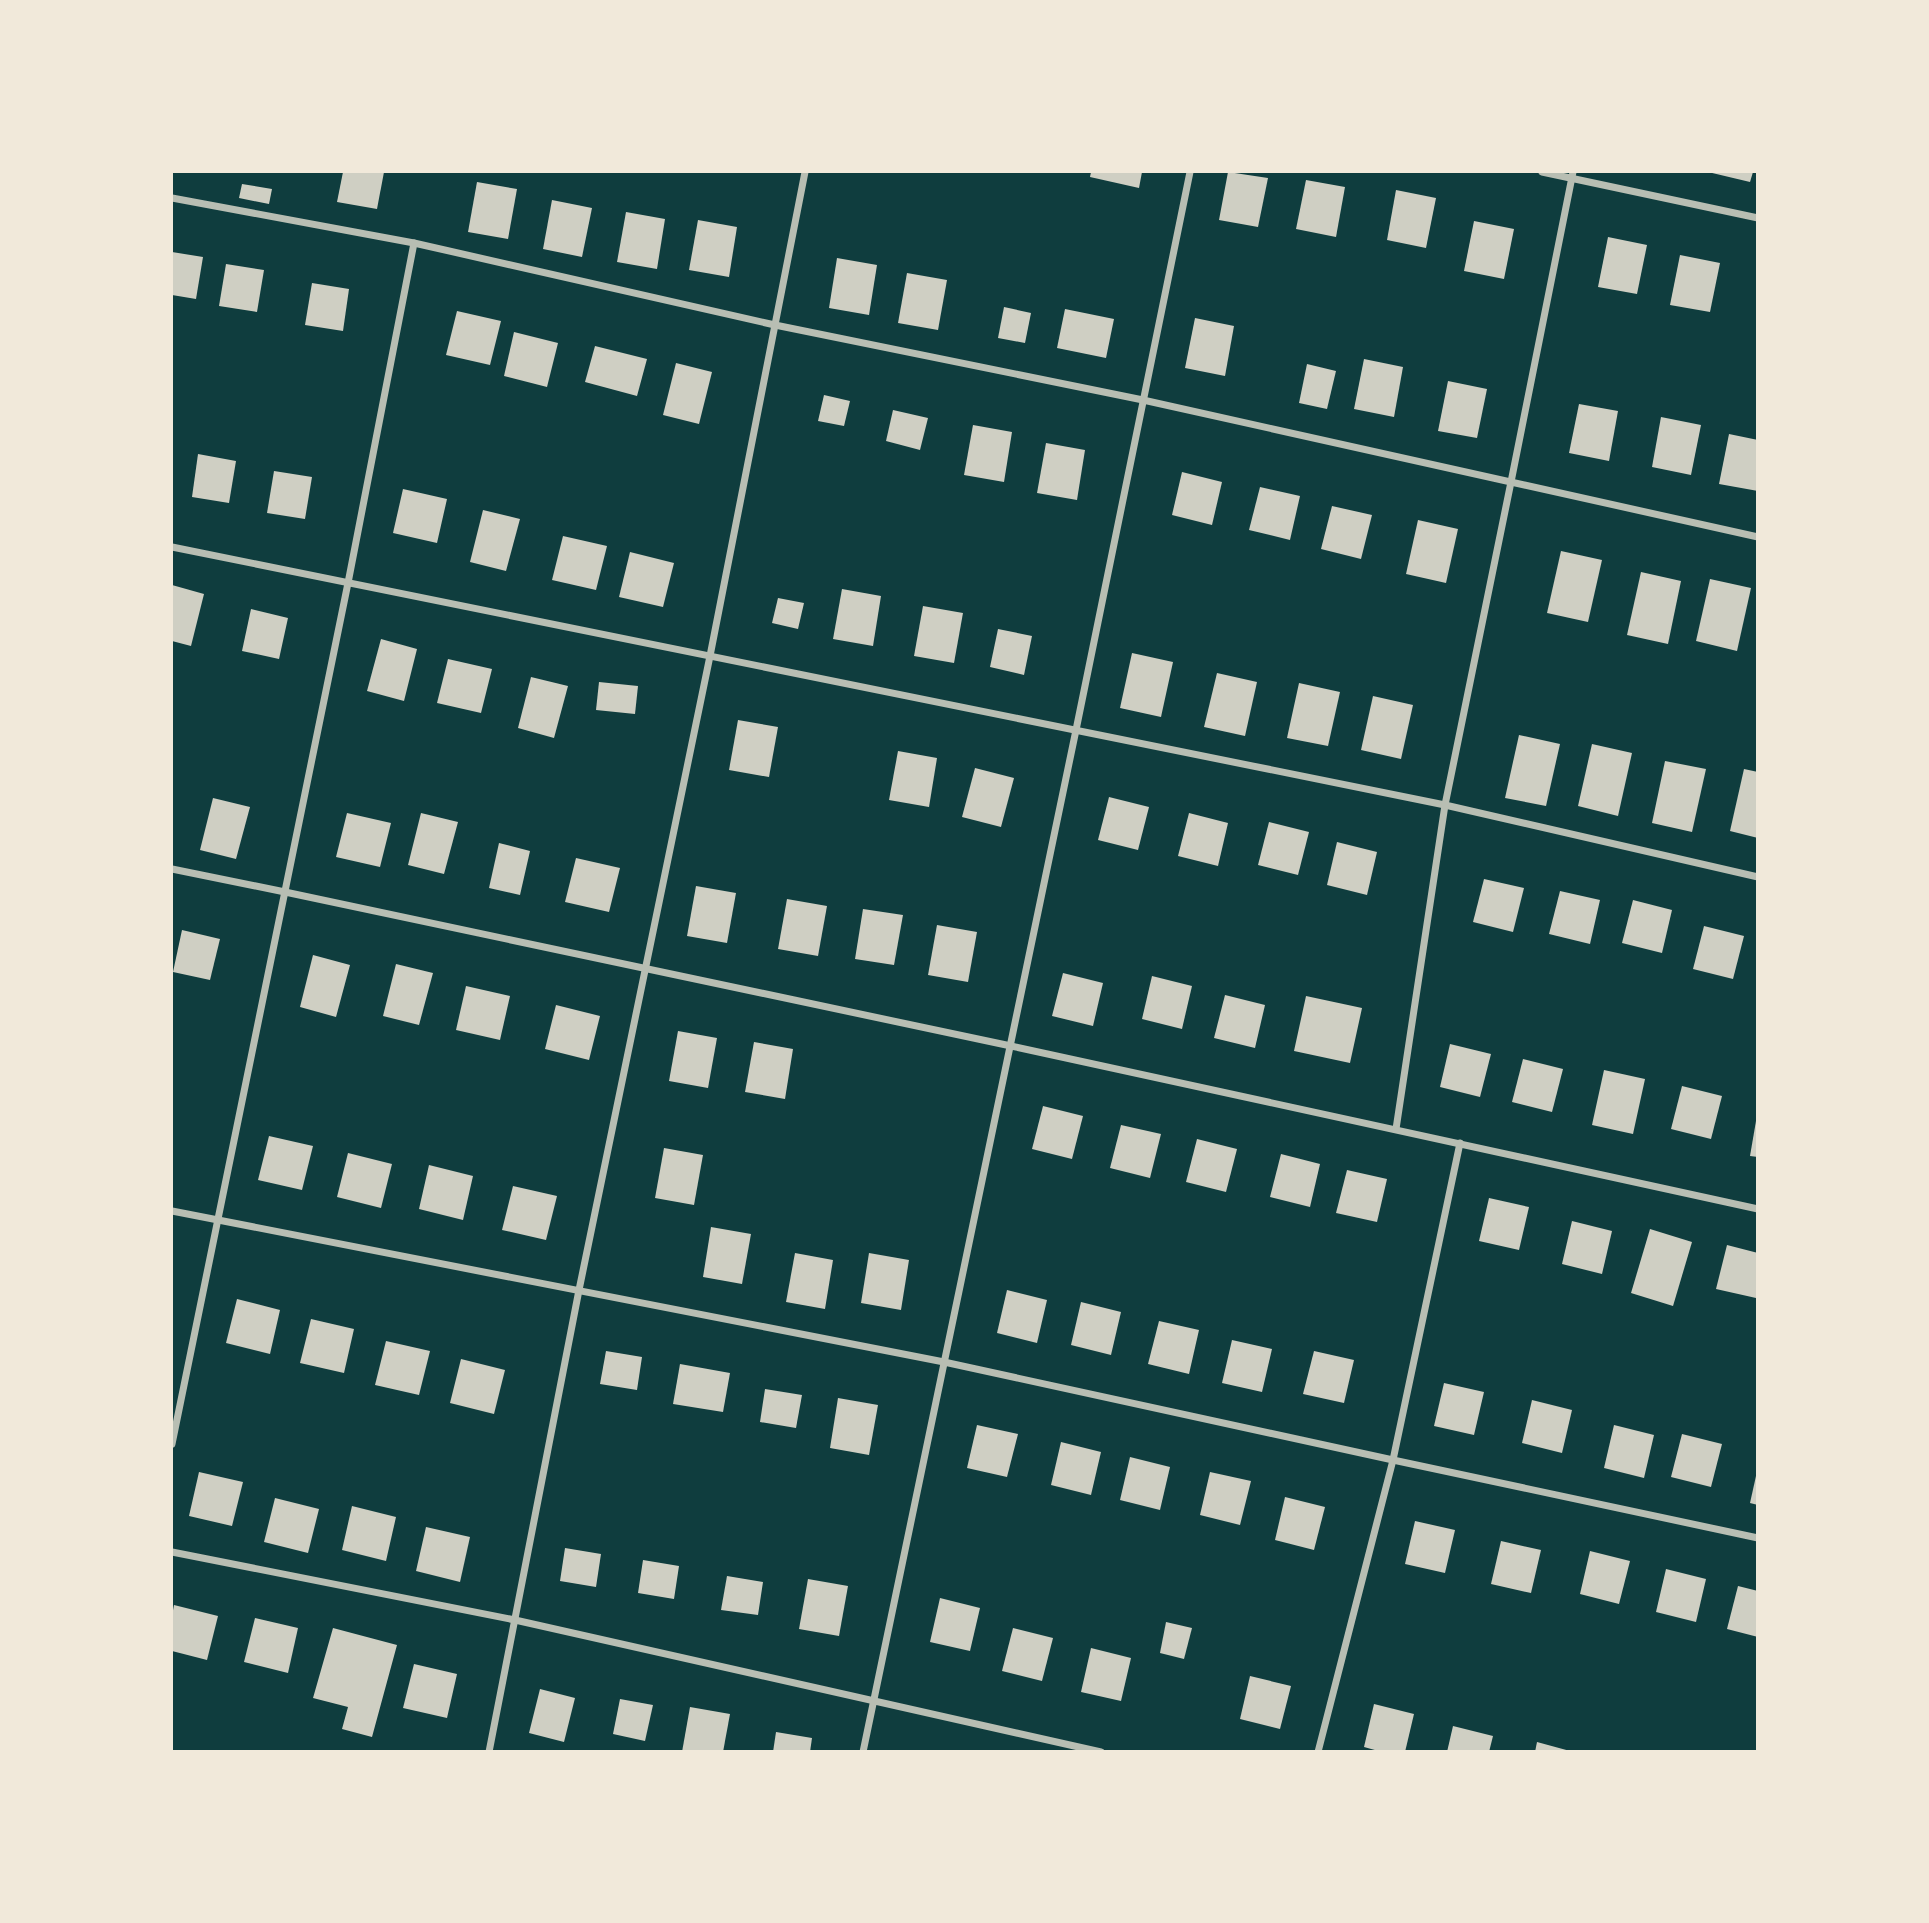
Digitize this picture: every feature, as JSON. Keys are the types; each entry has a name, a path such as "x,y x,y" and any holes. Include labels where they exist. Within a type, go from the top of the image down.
{"street":[{"path":"489,1752 579,1290 710,656 805,172"},
{"path":"863,1752 1190,172"},
{"path":"1542,172 1572,175 1758,218"},
{"path":"1396,1129 1445,805 1572,175"},
{"path":"172,198 414,243 775,326 1143,400 1758,537"},
{"path":"172,1444 348,583 414,243"},
{"path":"172,547 1445,805 1758,877"},
{"path":"172,869 1011,1046 1758,1209"},
{"path":"1318,1752 1393,1460 1460,1143"},
{"path":"172,1211 944,1362 1758,1538"},
{"path":"172,1552 515,1620 1101,1752"}],"building":[{"path":"343,172 384,172 377,209 337,202"},
{"path":"1091,172 1142,172 1139,188 1090,177"},
{"path":"1228,172 1268,178 1258,227 1219,220"},
{"path":"1708,172 1753,172 1750,182"},
{"path":"1306,180 1345,187 1336,237 1296,229"},
{"path":"477,182 517,189 508,239 468,232"},
{"path":"242,184 272,189 269,204 239,198"},
{"path":"1396,190 1436,198 1426,248 1387,240"},
{"path":"552,200 592,208 582,257 543,249"},
{"path":"626,212 665,219 657,269 617,262"},
{"path":"698,220 737,227 729,277 689,270"},
{"path":"1474,221 1514,229 1504,279 1464,271"},
{"path":"1608,237 1647,245 1637,294 1598,287"},
{"path":"172,252 203,257 196,299 172,295"},
{"path":"1680,255 1720,263 1710,312 1670,305"},
{"path":"837,258 877,265 869,315 829,308"},
{"path":"226,264 264,270 257,312 219,306"},
{"path":"907,273 947,280 938,330 898,323"},
{"path":"312,283 349,289 343,331 305,325"},
{"path":"1004,307 1031,313 1025,343 998,338"},
{"path":"1065,309 1114,319 1106,358 1057,348"},
{"path":"457,311 501,321 490,365 446,355"},
{"path":"1195,318 1234,326 1225,376 1185,368"},
{"path":"514,332 558,343 547,387 504,376"},
{"path":"595,346 647,359 637,396 585,382"},
{"path":"1364,359 1403,367 1394,417 1354,409"},
{"path":"676,363 712,372 699,424 663,415"},
{"path":"1307,364 1336,371 1327,409 1299,403"},
{"path":"1448,381 1487,389 1477,438 1438,431"},
{"path":"824,395 850,401 844,426 818,421"},
{"path":"1579,404 1618,411 1609,461 1569,453"},
{"path":"893,410 928,418 920,450 886,441"},
{"path":"1661,417 1701,425 1691,475 1652,467"},
{"path":"973,425 1012,432 1004,482 964,475"},
{"path":"1729,434 1758,440 1758,491 1719,484"},
{"path":"1046,443 1085,450 1077,500 1037,493"},
{"path":"198,454 236,461 229,503 192,497"},
{"path":"274,471 312,477 305,519 267,513"},
{"path":"1182,472 1222,482 1212,525 1172,515"},
{"path":"1260,487 1300,496 1290,540 1249,530"},
{"path":"403,489 447,499 437,543 393,533"},
{"path":"1332,506 1372,515 1361,559 1321,549"},
{"path":"483,510 520,519 506,571 470,562"},
{"path":"1418,520 1458,529 1446,583 1406,574"},
{"path":"563,536 607,546 596,590 552,580"},
{"path":"1561,551 1602,560 1588,622 1547,613"},
{"path":"630,552 674,563 663,607 619,597"},
{"path":"1641,572 1681,581 1668,644 1627,635"},
{"path":"1710,579 1751,588 1737,651 1696,641"},
{"path":"172,585 204,594 191,646 172,641"},
{"path":"842,589 881,596 873,646 833,639"},
{"path":"778,598 804,603 798,629 772,623"},
{"path":"923,606 963,613 954,663 914,656"},
{"path":"251,609 288,618 279,659 242,651"},
{"path":"998,629 1032,636 1024,675 990,667"},
{"path":"381,639 417,649 404,701 367,691"},
{"path":"1132,653 1173,662 1161,717 1120,708"},
{"path":"448,659 492,669 481,713 437,703"},
{"path":"1217,673 1257,682 1245,736 1204,727"},
{"path":"531,677 568,686 554,738 518,728"},
{"path":"599,682 638,686 635,714 596,710"},
{"path":"1299,683 1340,692 1328,746 1287,738"},
{"path":"1373,696 1413,705 1401,759 1361,750"},
{"path":"738,720 778,727 769,777 729,770"},
{"path":"1519,735 1560,744 1546,806 1505,798"},
{"path":"1592,744 1632,753 1618,816 1578,806"},
{"path":"898,751 937,758 929,807 889,800"},
{"path":"1665,761 1706,769 1692,832 1652,823"},
{"path":"975,768 1014,778 1001,827 962,817"},
{"path":"1744,769 1758,772 1758,838 1730,831"},
{"path":"1109,797 1149,807 1138,850 1098,840"},
{"path":"213,798 250,807 236,859 200,850"},
{"path":"347,813 391,823 380,867 336,857"},
{"path":"421,813 458,822 444,874 408,865"},
{"path":"1189,813 1228,823 1218,866 1178,856"},
{"path":"1269,822 1309,832 1298,875 1258,865"},
{"path":"1337,842 1377,852 1367,895 1327,885"},
{"path":"499,843 530,851 520,895 489,888"},
{"path":"576,858 620,868 609,912 565,902"},
{"path":"1484,879 1524,888 1513,932 1473,922"},
{"path":"696,886 736,893 727,943 687,936"},
{"path":"1560,891 1600,900 1590,944 1549,934"},
{"path":"787,899 827,906 818,956 778,949"},
{"path":"1633,900 1672,910 1662,953 1622,943"},
{"path":"863,909 903,915 894,965 855,959"},
{"path":"937,925 977,932 968,982 928,975"},
{"path":"1704,926 1744,936 1733,979 1693,969"},
{"path":"182,930 220,939 210,980 173,972"},
{"path":"313,955 350,965 336,1017 300,1007"},
{"path":"396,964 433,973 419,1025 383,1016"},
{"path":"1063,973 1103,983 1093,1026 1052,1016"},
{"path":"1152,976 1192,986 1182,1029 1142,1019"},
{"path":"466,986 510,996 500,1040 456,1030"},
{"path":"1225,995 1265,1005 1255,1048 1214,1038"},
{"path":"1306,996 1362,1008 1350,1063 1294,1051"},
{"path":"556,1005 600,1016 589,1060 545,1049"},
{"path":"678,1031 717,1038 708,1088 669,1081"},
{"path":"754,1042 793,1049 785,1099 745,1092"},
{"path":"1450,1044 1491,1054 1480,1097 1440,1087"},
{"path":"1523,1059 1563,1069 1552,1112 1512,1102"},
{"path":"1604,1070 1645,1079 1633,1134 1592,1125"},
{"path":"1682,1086 1722,1096 1711,1139 1671,1129"},
{"path":"1043,1106 1083,1116 1072,1159 1032,1149"},
{"path":"1758,1121 1758,1157 1750,1156"},
{"path":"1121,1125 1161,1134 1150,1178 1110,1168"},
{"path":"269,1136 313,1146 302,1190 258,1180"},
{"path":"1197,1139 1237,1149 1226,1192 1186,1182"},
{"path":"664,1148 703,1155 694,1205 655,1198"},
{"path":"348,1153 392,1164 381,1208 337,1197"},
{"path":"1281,1154 1320,1164 1310,1207 1270,1197"},
{"path":"429,1165 473,1176 463,1220 419,1209"},
{"path":"1347,1170 1387,1179 1377,1222 1336,1213"},
{"path":"513,1186 557,1196 546,1240 502,1230"},
{"path":"1489,1198 1529,1207 1519,1250 1479,1241"},
{"path":"1572,1221 1612,1231 1602,1274 1562,1264"},
{"path":"711,1227 751,1234 742,1284 703,1277"},
{"path":"1650,1229 1692,1242 1673,1306 1631,1293"},
{"path":"1727,1245 1758,1253 1756,1298 1716,1289"},
{"path":"795,1253 833,1260 825,1309 786,1302"},
{"path":"869,1253 909,1260 901,1310 861,1303"},
{"path":"1007,1290 1047,1300 1037,1343 997,1333"},
{"path":"237,1299 280,1310 270,1354 226,1343"},
{"path":"1081,1302 1121,1312 1111,1355 1071,1345"},
{"path":"311,1319 354,1329 344,1373 300,1363"},
{"path":"1159,1321 1199,1330 1189,1374 1148,1364"},
{"path":"1232,1340 1272,1349 1262,1392 1222,1383"},
{"path":"386,1341 430,1351 419,1395 375,1385"},
{"path":"606,1351 642,1357 637,1390 600,1384"},
{"path":"1314,1351 1354,1360 1344,1403 1303,1394"},
{"path":"461,1359 505,1370 494,1414 450,1403"},
{"path":"680,1364 730,1373 723,1412 673,1404"},
{"path":"1444,1383 1484,1392 1474,1435 1434,1426"},
{"path":"765,1389 802,1395 796,1428 760,1422"},
{"path":"838,1398 878,1405 869,1455 830,1448"},
{"path":"1532,1400 1572,1410 1562,1453 1522,1443"},
{"path":"977,1425 1018,1434 1007,1477 967,1468"},
{"path":"1614,1425 1654,1435 1644,1478 1604,1468"},
{"path":"1682,1434 1722,1444 1711,1487 1671,1477"},
{"path":"1061,1442 1101,1452 1091,1495 1051,1485"},
{"path":"1130,1457 1170,1467 1160,1510 1120,1500"},
{"path":"199,1472 243,1482 232,1526 189,1516"},
{"path":"1210,1472 1251,1481 1240,1525 1200,1515"},
{"path":"1756,1476 1758,1477 1758,1505 1750,1503"},
{"path":"1285,1497 1325,1507 1314,1550 1275,1540"},
{"path":"275,1498 319,1509 308,1553 264,1542"},
{"path":"352,1506 396,1517 386,1561 342,1550"},
{"path":"1415,1521 1455,1530 1445,1573 1405,1564"},
{"path":"426,1527 470,1537 460,1582 416,1571"},
{"path":"1501,1541 1541,1550 1531,1593 1491,1584"},
{"path":"565,1548 601,1554 596,1587 560,1581"},
{"path":"1590,1551 1630,1561 1619,1604 1580,1594"},
{"path":"643,1560 679,1566 674,1599 638,1593"},
{"path":"1666,1569 1706,1579 1696,1622 1656,1612"},
{"path":"727,1576 763,1582 758,1615 721,1610"},
{"path":"808,1579 848,1586 839,1636 799,1629"},
{"path":"1738,1586 1758,1591 1758,1637 1727,1629"},
{"path":"940,1598 980,1608 970,1651 930,1642"},
{"path":"174,1605 218,1616 207,1660 172,1651"},
{"path":"255,1618 298,1628 288,1673 244,1662"},
{"path":"1166,1622 1192,1628 1184,1659 1160,1653"},
{"path":"333,1628 397,1645 372,1737 342,1729 348,1707 313,1698"},
{"path":"1013,1628 1053,1638 1042,1681 1002,1671"},
{"path":"1091,1648 1131,1658 1121,1701 1081,1692"},
{"path":"414,1664 457,1674 447,1718 403,1708"},
{"path":"1250,1676 1291,1686 1280,1729 1240,1719"},
{"path":"540,1689 575,1698 564,1742 529,1733"},
{"path":"620,1699 653,1705 645,1741 613,1734"},
{"path":"1374,1704 1414,1714 1405,1752 1382,1752 1364,1747"},
{"path":"690,1707 730,1714 723,1752 682,1752"},
{"path":"1453,1726 1493,1736 1489,1752 1447,1752"},
{"path":"776,1732 812,1738 810,1752 773,1752"},
{"path":"1537,1742 1570,1751 1570,1752 1535,1752"}]}
